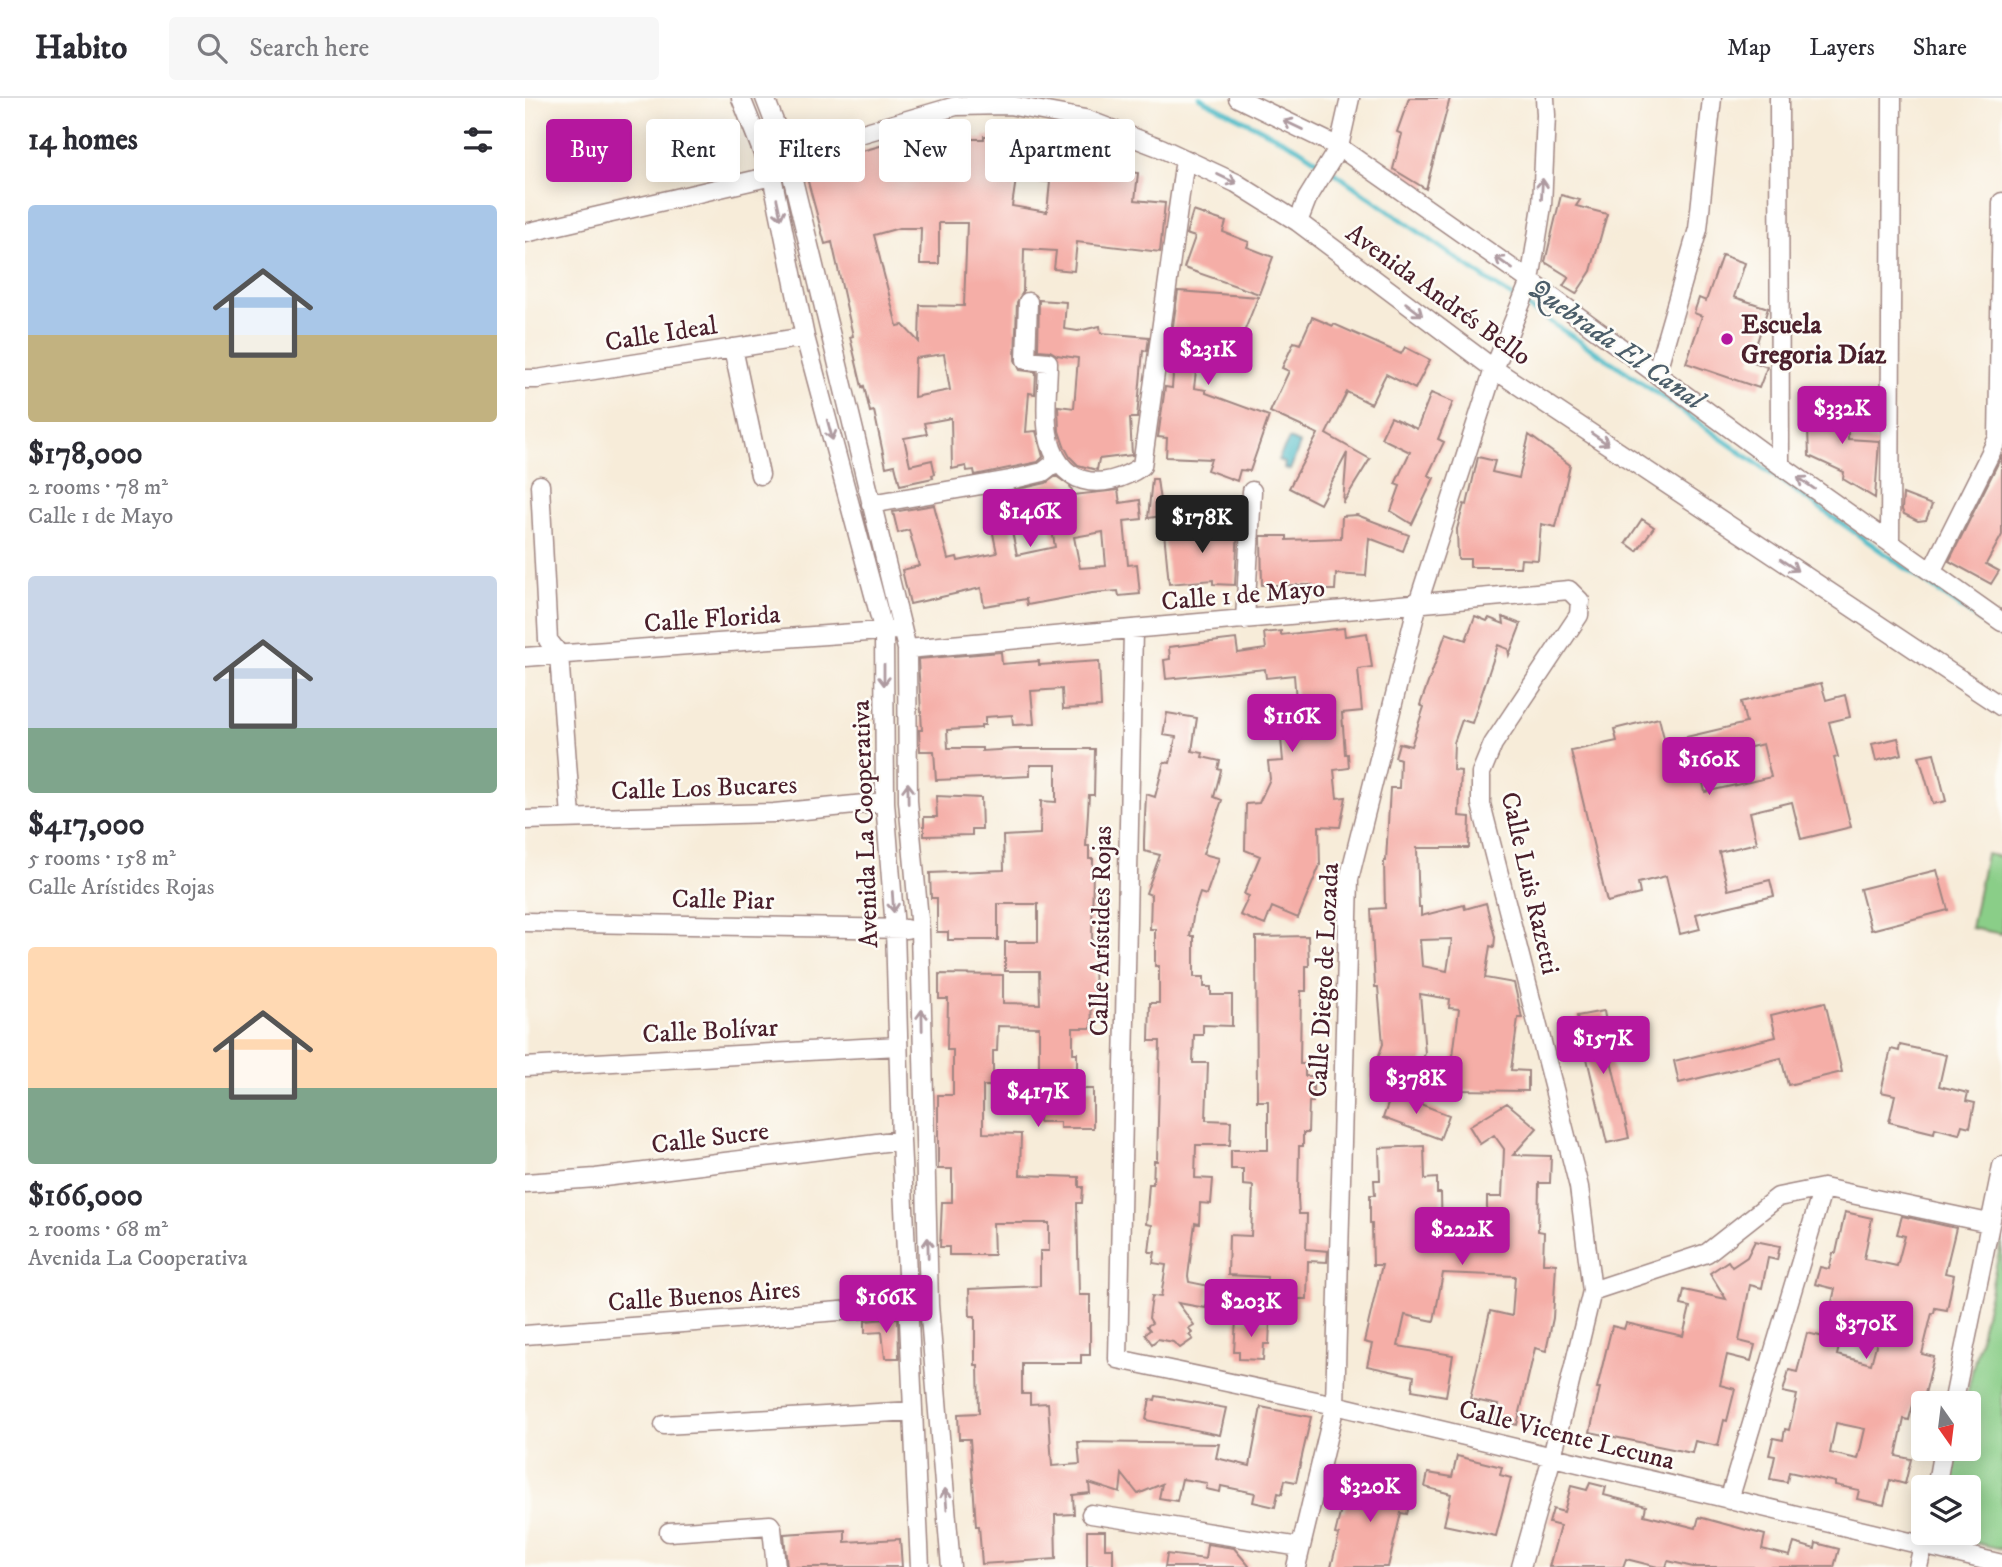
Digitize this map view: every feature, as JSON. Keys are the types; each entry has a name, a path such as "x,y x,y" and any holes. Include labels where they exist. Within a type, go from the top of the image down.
{"street":[{"name":"Avenida La Cooperativa","path":"741,98 754,131"},
{"name":"Avenida La Cooperativa","path":"765,98 773,119"},
{"path":"1238,98 1339,147 1530,281 1780,465 2002,622"},
{"path":"1298,222 1307,199 1339,147 1349,98"},
{"name":"Calle Diego de Lozada","path":"1296,1567 1335,1405 1349,879 1419,603 1494,369 1530,281 1542,206 1545,98"},
{"path":"1656,374 1697,229 1712,98"},
{"path":"1779,98 1780,465"},
{"path":"1890,542 1892,98"},
{"name":"Avenida Andrés Bello","path":"865,132 956,106 1009,105 1085,119 1185,159 1236,183 1298,222 1494,369 2002,707"},
{"path":"1028,302 1026,360 1048,362 1047,429 1058,461 1080,479 1092,483 1108,482 1129,475 1142,466 1185,159"},
{"path":"525,233 754,180"},
{"name":"Avenida La Cooperativa","path":"773,182 805,337 893,630 907,649 908,801 920,930 929,1305 951,1567"},
{"name":"Avenida La Cooperativa","path":"793,182 871,504 893,630 885,802 895,929 901,1140 920,1567"},
{"path":"1931,572 1998,438 2002,202"},
{"name":"Calle Ideal","path":"525,379 537,380 805,337"},
{"path":"733,348 760,475"},
{"path":"871,504 1010,481 1043,472 1058,461"},
{"path":"540,485 548,640 559,654 571,817"},
{"path":"1245,620 1252,491"},
{"name":"Calle 1 de Mayo","path":"907,649 1569,590 1580,601"},
{"name":"Calle Luis Razetti","path":"1521,1567 1552,1457 1592,1291 1579,1187 1481,804 1481,773 1493,744 1579,615 1580,601"},
{"name":"Calle Florida","path":"525,657 893,630"},
{"name":"Calle Arístides Rojas","path":"1118,1359 1133,630"},
{"name":"Calle Los Bucares","path":"525,820 774,813 885,802"},
{"name":"Calle Piar","path":"525,922 920,930"},
{"name":"Calle Bolívar","path":"525,1067 898,1046"},
{"name":"Calle Sucre","path":"525,1183 610,1176 901,1140"},
{"path":"1955,1391 2002,1166"},
{"path":"1729,1500 1823,1188"},
{"path":"1592,1291 1707,1252 1778,1197 1823,1188 1989,1223"},
{"name":"Calle Buenos Aires","path":"525,1335 929,1305"},
{"name":"Calle Vicente Lecuna","path":"1118,1359 1335,1405 1729,1500 1911,1536"},
{"path":"664,1425 913,1411"},
{"path":"1091,1514 1300,1547"},
{"path":"669,1532 767,1524 772,1528 776,1567"},
{"path":"1917,1567 1923,1545"},
{"name":"Calle Vicente Lecuna","path":"1943,1545 2002,1564"}],"green space":[{"path":"1986,854 2002,857 2002,934 1971,928"},
{"path":"2002,1239 2002,1549 1981,1544 1981,1475 1948,1475 1951,1461 1981,1461 1981,1391 1968,1391"}],"water":[{"path":"1289,439 1300,444 1290,470 1284,468 1285,463 1278,460"}],"building":[{"path":"1409,98 1450,98 1426,189 1393,169 1402,134 1397,132"},
{"path":"985,136 985,182 1016,182 1012,206 1047,212 1050,182 1135,182 1135,173 1138,173 1135,200 1165,203 1160,252 1077,242 1074,271 1054,269 1056,251 1024,249 1023,292 1017,302 1015,360 1020,370 1036,372 1035,394 1029,393 1026,432 1036,431 1043,457 1038,462 975,475 974,470 967,471 966,466 952,469 951,418 924,423 927,434 904,438 910,465 932,460 935,474 932,475 933,478 900,485 895,465 886,467 874,411 870,412 850,337 853,336 832,242 825,244 808,182 865,182 865,150 879,146 879,182 971,182 971,139 984,139","holes":["939,223 967,223 964,306 920,305 919,342 903,325 897,326 874,235 899,228 921,228 920,264 939,264","944,354 950,390 914,397 915,358"]},
{"path":"1561,195 1580,200 1576,206 1607,214 1591,271 1576,294 1563,286 1569,277 1545,262"},
{"path":"1193,211 1226,222 1223,232 1249,242 1247,247 1273,257 1259,294 1184,268 1195,237 1186,234"},
{"name":"Escuela Gregoria Díaz","path":"1722,255 1745,263 1734,297 1768,308 1751,361 1767,367 1759,388 1686,363 1702,316 1694,313 1699,298 1706,301"},
{"path":"1178,291 1258,297 1236,352 1211,343 1204,364 1197,363 1194,388 1206,390 1206,393 1269,416 1250,471 1240,470 1237,481 1207,470 1211,459 1166,457 1167,438 1158,437 1165,387 1172,388 1174,361 1171,361 1169,353"},
{"path":"1039,300 1066,302 1064,329 1078,331 1100,326 1101,333 1149,337 1147,351 1143,350 1137,418 1130,418 1132,455 1099,459 1097,470 1078,465 1070,457 1059,431 1058,406 1074,408 1078,358 1038,350"},
{"path":"1312,317 1401,354 1405,347 1430,360 1415,389 1386,374 1371,404 1347,392 1326,434 1370,459 1343,503 1347,453 1320,504 1289,488 1318,434 1270,412 1289,371 1282,368 1294,342 1300,344"},
{"path":"1431,393 1453,402 1438,439 1444,442 1428,475 1434,478 1412,524 1391,511 1400,486 1395,484 1410,452 1381,438 1391,417 1417,429"},
{"path":"1807,402 1847,403 1848,439 1879,441 1875,498 1843,479 1844,472 1809,456"},
{"path":"1529,435 1570,465 1556,527 1541,524 1538,560 1521,559 1520,567 1470,567 1470,559 1458,559 1457,529 1464,504 1467,505 1478,457 1495,461 1492,472 1519,478"},
{"path":"2002,455 2002,535 1986,564 1999,571 1991,584 1949,561"},
{"path":"1056,476 1070,486 1074,495 1118,490 1120,503 1140,500 1142,519 1124,521 1128,565 1137,564 1140,594 1119,596 1118,591 1092,593 1027,605 1026,599 984,606 981,588 910,604 902,570 919,566 909,530 898,533 893,512 934,505 948,559 957,557 958,561 997,553 988,509 1004,505 1001,493 1046,483","holes":["1050,519 1055,547 1017,555 1011,527","1103,532 1106,566 1080,568 1074,537"]},
{"path":"1152,479 1157,479 1162,516 1148,518"},
{"path":"1903,494 1932,505 1926,520 1918,521 1904,514"},
{"path":"1357,515 1409,535 1403,551 1369,538 1366,576 1336,574 1335,590 1313,590 1313,585 1262,585 1261,536 1287,536 1287,540 1341,538 1342,516"},
{"path":"1642,519 1654,527 1637,551 1626,543"},
{"path":"1196,525 1238,528 1235,585 1213,584 1213,580 1169,584 1164,532 1196,529"},
{"path":"1475,616 1504,624 1503,617 1521,624 1509,655 1508,649 1498,645 1472,723 1462,720 1454,743 1453,770 1461,771 1459,816 1470,817 1469,848 1417,848 1419,907 1421,916 1464,905 1465,909 1486,903 1495,937 1494,947 1490,946 1485,978 1514,983 1522,1018 1518,1018 1511,1070 1528,1071 1528,1091 1458,1090 1458,1066 1452,1064 1459,1009 1449,1008 1450,999 1420,994 1425,1053 1412,1089 1388,1088 1390,1084 1371,1077 1383,1044 1378,987 1375,987 1371,909 1385,908 1384,861 1390,788 1399,788 1400,759 1395,757 1399,743 1411,746 1424,707 1420,705 1446,633 1466,640","holes":["1452,939 1447,971 1422,966 1420,940"]},
{"path":"1344,628 1345,636 1367,633 1372,667 1358,669 1362,711 1342,713 1345,754 1348,754 1349,768 1334,770 1337,798 1346,797 1340,827 1319,826 1320,865 1298,918 1272,907 1265,925 1240,915 1249,896 1244,894 1260,856 1245,850 1246,804 1259,803 1270,779 1268,762 1283,761 1280,727 1298,725 1294,675 1266,678 1265,669 1166,679 1164,660 1170,659 1169,647 1236,639 1238,653 1266,649 1264,633 1281,631 1281,635"},
{"path":"1001,652 1002,664 1039,661 1039,665 1099,661 1101,707 1063,709 1062,689 1031,691 1034,724 1013,725 1012,715 985,717 985,725 981,725 981,728 947,730 948,748 982,748 982,751 1095,749 1094,795 1089,795 1086,846 1089,846 1089,859 1093,859 1092,945 1101,945 1101,961 1094,961 1095,999 1091,999 1092,1028 1073,1028 1073,1053 1077,1053 1077,1089 1093,1089 1093,1128 1060,1128 1060,1122 1039,1122 1039,1027 998,1026 997,1051 993,1051 993,1086 983,1086 983,1133 1021,1134 1020,1175 1079,1177 1079,1187 1083,1187 1082,1203 1077,1203 1079,1295 1090,1295 1090,1355 1081,1355 1081,1363 1022,1363 1022,1394 1030,1394 1030,1404 1048,1403 1052,1466 1080,1464 1078,1442 1219,1444 1216,1458 1250,1466 1261,1407 1311,1417 1296,1482 1285,1480 1275,1507 1253,1502 1255,1493 1221,1486 1220,1492 1206,1489 1207,1483 1182,1479 1177,1501 1159,1498 1162,1484 1138,1494 1122,1474 1120,1493 1089,1483 1090,1493 1073,1495 1074,1514 1055,1515 1056,1559 982,1564 979,1526 976,1526 970,1439 959,1439 958,1414 979,1413 975,1316 970,1316 969,1289 1040,1286 1040,1251 1049,1251 1049,1223 993,1223 994,1255 949,1255 949,1247 940,1247 942,1202 952,1202 952,1169 938,1169 938,1095 953,1095 953,1050 947,1050 948,999 939,999 939,974 1003,975 1003,1003 1040,1004 1039,971 1005,971 1005,942 1038,942 1038,904 998,904 998,940 948,940 948,932 937,932 937,898 931,898 930,873 1004,870 1003,836 1040,834 1041,801 1056,802 1056,765 1030,765 1030,776 936,780 934,751 920,751 919,730 922,730 918,659"},
{"path":"1821,683 1826,700 1845,695 1850,717 1829,722 1838,757 1834,758 1851,827 1801,839 1792,802 1750,812 1757,843 1719,852 1728,890 1770,880 1774,896 1696,914 1700,929 1680,934 1666,876 1638,883 1640,894 1607,902 1571,751 1617,741 1614,729 1659,718 1665,742 1746,723 1741,702","holes":["1763,744 1771,777 1705,792 1698,760"]},
{"path":"1167,713 1197,718 1192,751 1203,753 1202,757 1220,761 1218,769 1221,770 1214,797 1222,800 1203,854 1219,858 1206,895 1200,893 1190,936 1194,936 1194,977 1204,977 1204,987 1211,987 1211,995 1232,995 1232,1026 1203,1025 1203,1035 1194,1035 1193,1063 1208,1063 1206,1120 1231,1121 1230,1145 1196,1145 1195,1178 1213,1179 1211,1204 1200,1203 1199,1224 1195,1223 1188,1276 1189,1282 1209,1286 1206,1308 1178,1303 1194,1325 1189,1328 1192,1333 1189,1335 1193,1339 1180,1348 1173,1342 1158,1339 1152,1344 1145,1334 1150,1330 1147,1326 1152,1323 1149,1318 1152,1296 1161,1297 1166,1265 1153,1263 1155,1252 1149,1252 1152,1225 1146,1224 1149,1184 1153,1184 1154,1161 1157,1161 1160,1041 1149,1041 1150,1003 1159,1003 1159,966 1155,966 1155,929 1150,929 1151,895 1146,893 1160,855 1144,851 1144,840 1146,794 1155,797 1164,762 1170,763 1176,737 1163,735"},
{"path":"1898,738 1902,754 1876,761 1872,744"},
{"path":"1934,753 1946,801 1933,804 1919,756"},
{"path":"936,796 981,798 982,829 972,829 972,835 924,836 924,817 937,817"},
{"path":"1937,870 1948,910 1871,930 1860,889"},
{"path":"1308,936 1306,991 1301,991 1300,1064 1305,1064 1305,1076 1313,1076 1313,1102 1309,1102 1308,1133 1303,1133 1303,1146 1299,1146 1298,1198 1299,1214 1307,1214 1306,1249 1328,1251 1327,1262 1308,1261 1307,1299 1298,1299 1297,1319 1266,1319 1267,1277 1228,1275 1229,1235 1251,1236 1253,1186 1243,1185 1243,1169 1231,1169 1231,1150 1268,1150 1268,1101 1257,1101 1256,937"},
{"path":"1825,1002 1842,1072 1788,1085 1781,1058 1679,1083 1674,1061 1776,1037 1771,1015"},
{"path":"1604,1011 1607,1029 1604,1030 1629,1138 1607,1143 1577,1016"},
{"path":"1900,1045 1946,1055 1939,1086 1968,1093 1966,1101 1975,1103 1970,1127 1962,1125 1959,1134 1935,1128 1934,1133 1889,1122 1895,1095 1881,1092 1891,1049 1899,1051"},
{"path":"1392,1093 1449,1115 1440,1139 1383,1118"},
{"path":"1507,1103 1537,1128 1513,1155 1551,1156 1550,1183 1539,1183 1538,1231 1544,1232 1543,1263 1556,1264 1553,1318 1546,1351 1535,1348 1517,1425 1494,1419 1498,1405 1470,1399 1490,1311 1512,1316 1515,1276 1443,1273 1434,1321 1405,1315 1398,1346 1453,1355 1446,1396 1412,1390 1414,1376 1367,1366 1372,1344 1364,1342 1382,1265 1373,1265 1370,1223 1370,1195 1375,1195 1374,1180 1380,1180 1379,1148 1424,1146 1425,1179 1437,1178 1437,1193 1441,1193 1442,1236 1487,1237 1487,1197 1502,1197 1504,1149 1494,1135 1480,1144 1469,1126"},
{"path":"1845,1212 1872,1218 1864,1259 1897,1266 1905,1236 1897,1234 1902,1216 1956,1228 1945,1273 1954,1275 1947,1310 1935,1308 1932,1313 1922,1354 1934,1357 1926,1391 1911,1391 1911,1412 1909,1420 1904,1419 1896,1456 1911,1459 1905,1484 1890,1480 1884,1505 1857,1499 1859,1490 1835,1485 1835,1482 1789,1472 1787,1482 1770,1479 1775,1456 1769,1455 1773,1438 1783,1440 1785,1429 1789,1430 1797,1395 1783,1392 1789,1370 1797,1372 1807,1333 1824,1337 1835,1289 1815,1284 1820,1267 1829,1269 1833,1253 1836,1253","holes":["1844,1327 1879,1334 1871,1364 1837,1355","1836,1423 1865,1429 1858,1459 1830,1453"]},
{"path":"1755,1241 1780,1246 1777,1260 1768,1258 1762,1288 1750,1285 1739,1341 1755,1345 1751,1361 1727,1355 1720,1385 1735,1389 1718,1446 1695,1441 1692,1453 1590,1432 1612,1326 1624,1329 1626,1323 1683,1336 1690,1307 1681,1305 1684,1290 1726,1299 1710,1273 1728,1261 1732,1267 1747,1257"},
{"path":"898,1318 899,1358 885,1358 882,1332 865,1333 865,1321"},
{"path":"1236,1320 1270,1322 1269,1344 1264,1344 1263,1360 1239,1359 1239,1352 1234,1352"},
{"path":"1156,1396 1226,1408 1220,1435 1146,1420 1150,1399 1155,1400"},
{"path":"1457,1456 1502,1467 1500,1475 1511,1478 1496,1536 1444,1525 1451,1494 1425,1487 1428,1473 1452,1477"},
{"path":"1355,1475 1413,1490 1407,1514 1401,1513 1388,1567 1331,1567 1339,1535 1335,1534 1341,1510 1345,1511"},
{"path":"1590,1483 1606,1487 1604,1495 1646,1506 1644,1515 1696,1528 1699,1517 1765,1535 1762,1549 1790,1556 1794,1543 1815,1549 1816,1543 1839,1549 1834,1567 1693,1567 1668,1561 1666,1567 1658,1567 1626,1559 1623,1567 1549,1567 1560,1526 1549,1523 1553,1509 1564,1512 1571,1486 1587,1490"},
{"path":"845,1530 845,1542 900,1539 902,1567 787,1567 784,1534"},
{"path":"1087,1531 1105,1531 1105,1548 1113,1548 1113,1567 1087,1567"},
{"path":"1207,1544 1234,1548 1250,1567 1165,1567 1167,1554 1205,1559"}],"waterway":[{"name":"Quebrada El Canal","path":"1200,98 1298,148 1500,289 1625,371 2002,636"}],"place":[{"name":"Escuela Gregoria Díaz","path":"1727,339"}]}
